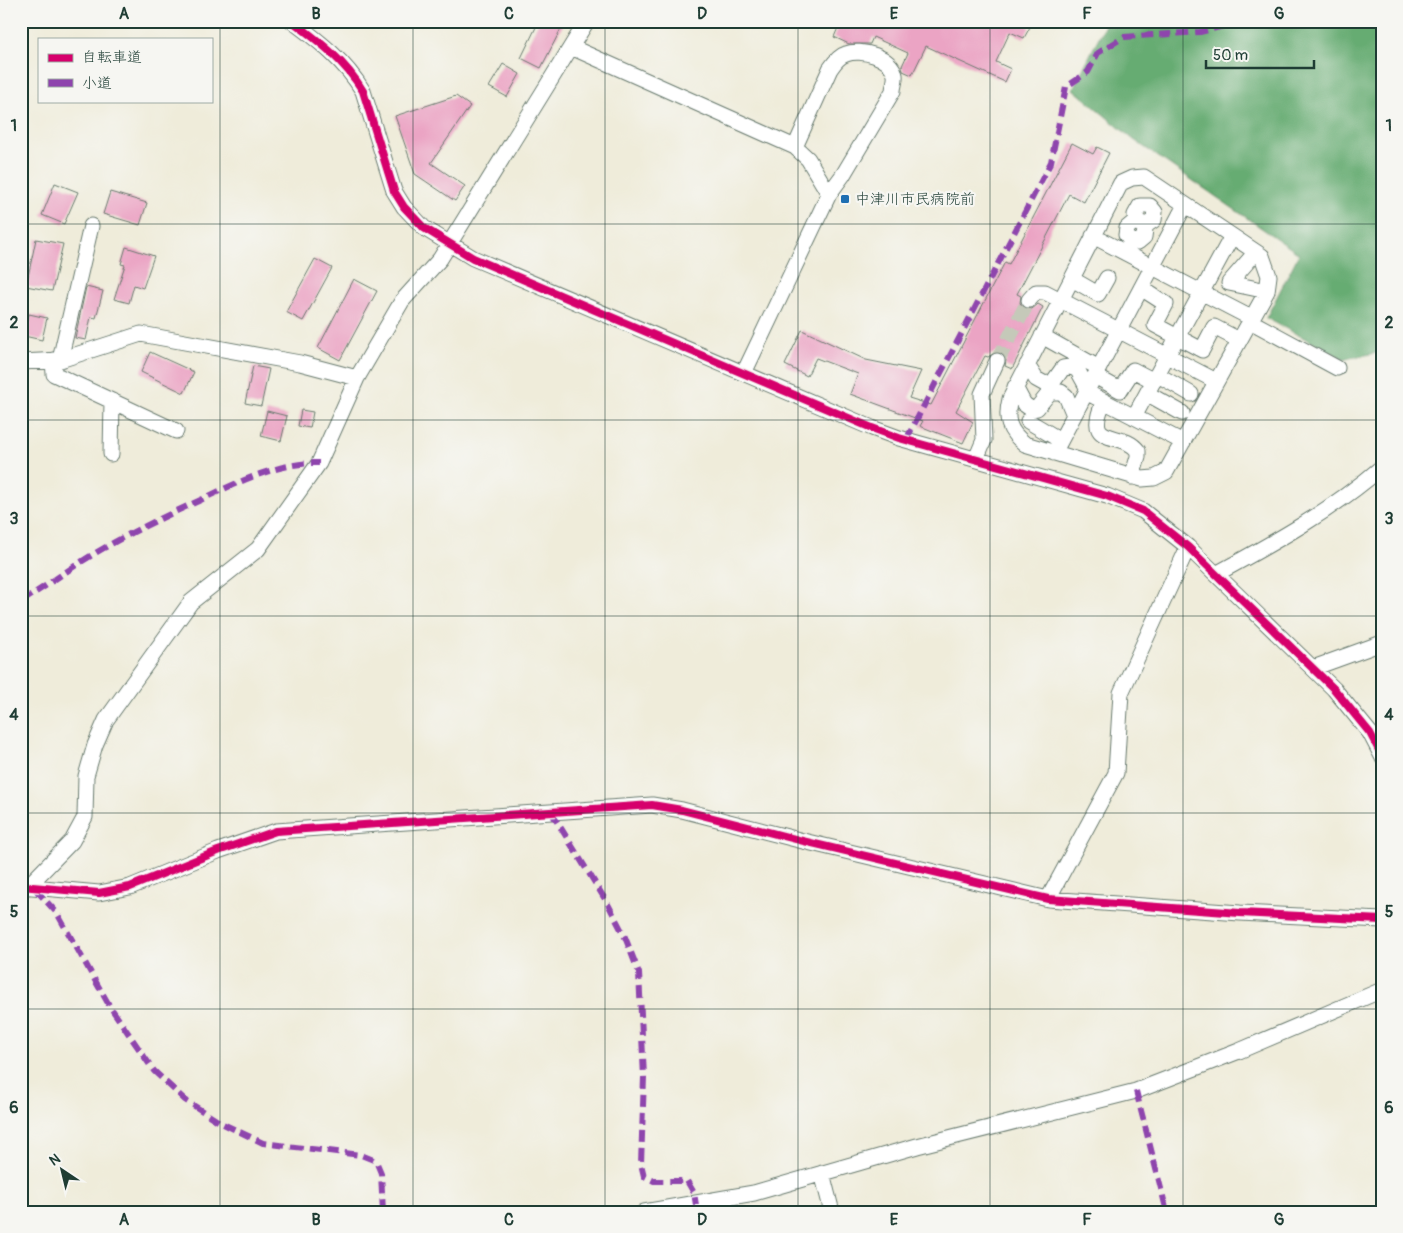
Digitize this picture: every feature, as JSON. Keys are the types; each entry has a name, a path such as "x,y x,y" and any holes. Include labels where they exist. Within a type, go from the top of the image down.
{"street":[{"path":"292,21 328,49 354,76 362,90 394,191 404,207 424,228 474,258 890,434 1107,496 1143,511 1188,546 1312,668 1352,710 1370,733 1382,756"},
{"path":"24,887 72,840 85,817 86,776 94,745 106,720 190,602 258,549 323,456 357,378 402,301 440,258 587,21"},
{"path":"571,48 796,147 808,159 829,194"},
{"path":"744,373 829,194 843,176 893,91 895,76 891,66 859,50 844,54 830,69 796,147"},
{"path":"1144,177 1160,188 1262,256 1269,276 1267,291 1166,472 1154,478 1132,477 1057,447 1025,444 1014,435 1007,413 1015,387 1121,183 1132,178 1144,177"},
{"path":"1140,224 1148,224 1154,220 1155,212 1150,206 1160,188"},
{"path":"1057,447 1185,205"},
{"path":"91,226 54,374 176,431"},
{"path":"1093,236 1202,293 1337,368"},
{"path":"1134,417 1232,236"},
{"path":"1256,252 1229,283 1267,291"},
{"path":"1072,279 1098,294 1107,278"},
{"path":"1141,288 1166,304 1155,325 1202,350 1214,327 1239,340"},
{"path":"1029,300 1036,292 1045,292 1216,381"},
{"path":"21,362 56,360 140,334 300,363 357,378"},
{"path":"1042,336 1092,381 1104,401 1183,442"},
{"path":"976,459 984,440 982,394 997,362"},
{"path":"1027,366 1036,379 1045,384 1053,382 1063,368 1070,367 1077,369 1092,381 1120,390 1133,370 1153,383 1182,413"},
{"path":"1153,383 1191,394"},
{"path":"1015,387 1024,404 1031,409 1037,408 1050,392 1061,392 1066,396 1074,414"},
{"path":"1104,401 1097,423 1101,432 1106,437 1129,442 1138,451 1132,477"},
{"path":"111,454 112,402"},
{"path":"1037,421 1057,447"},
{"path":"1216,574 1290,534 1353,492 1382,467"},
{"path":"1048,899 1116,773 1121,693 1188,546"},
{"path":"1312,668 1382,643"},
{"path":"24,887 99,893 130,888 218,851 276,831 652,805 682,810 803,841 1048,899 1240,913 1382,920"},
{"path":"644,1212 754,1193 917,1146 1136,1091 1239,1052 1382,990"},
{"path":"822,1173 832,1212"}],"green space":[{"path":"1107,21 1382,21 1382,352 1344,359 1266,318 1299,254 1134,140 1073,89"}],"building":[{"path":"539,21 565,21 541,68 521,58"},
{"path":"841,21 1018,21 1030,27 1024,38 1010,32 996,62 1011,69 1005,82 926,46 912,75 903,71 902,66 908,53 873,37 870,44 849,44 834,37"},
{"path":"503,64 520,74 507,97 489,87"},
{"path":"456,96 470,106 431,163 465,186 455,201 415,174 395,116"},
{"path":"1072,143 1093,154 1097,147 1109,153 1084,202 1069,194 1017,294 1021,296 1020,303 1023,307 1032,309 1038,304 1043,307 1012,369 1005,366 1006,360 1001,353 996,352 988,357 985,356 956,411 973,422 963,443 920,426 923,421 850,394 858,374 816,358 807,376 785,365 802,330 866,360 921,371 909,398 931,405 1005,262 1009,264"},
{"path":"55,183 78,192 64,224 42,215"},
{"path":"110,192 147,203 140,225 103,214"},
{"path":"36,239 63,244 52,291 26,286"},
{"path":"126,247 154,256 143,288 134,285 129,303 114,299 125,265 121,264"},
{"path":"315,259 332,268 303,321 286,312"},
{"path":"354,279 377,291 340,360 318,348"},
{"path":"86,287 103,291 96,318 91,317 86,340 75,338"},
{"path":"29,314 47,318 42,340 24,336"},
{"path":"150,352 194,372 184,393 141,372"},
{"path":"253,366 269,369 261,406 245,403"},
{"path":"301,410 313,412 310,428 298,426"},
{"path":"267,411 287,416 281,441 261,436"}],"tunnel":[{"path":"997,361 1029,300"}],"marked path":[{"path":"906,440 1051,162 1066,87 1088,72 1098,53 1124,37 1200,32 1244,21"},
{"path":"21,602 104,548 181,509 261,474 290,466 319,463"},
{"path":"551,812 608,904 625,937 639,973 644,1077 641,1164 644,1176 654,1181 687,1181 694,1193 696,1205"},
{"path":"35,889 57,913 109,1005 154,1071 185,1100 221,1123 263,1143 361,1155 376,1161 381,1173 383,1212"},
{"path":"1136,1091 1167,1212"}],"cycle path":[{"path":"292,21 322,44 356,80 363,91 394,191 404,207 424,228 473,258 872,428 899,438 1107,496 1143,511 1188,547 1334,689 1370,733 1382,756"},
{"path":"21,886 99,893 130,887 218,851 276,831 652,805 682,810 803,841 1048,899 1240,913 1382,920"}],"place":[{"name":"中津川市民病院前","path":"845,199"}]}
